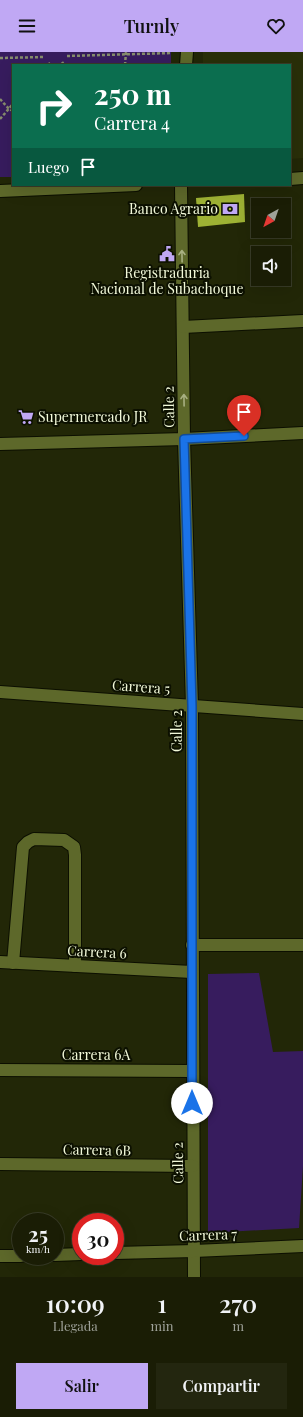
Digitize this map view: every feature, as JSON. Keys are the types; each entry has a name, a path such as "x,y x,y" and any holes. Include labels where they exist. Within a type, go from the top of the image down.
{"street":[{"path":"186,64 187,52"},
{"path":"291,179 303,178"},
{"path":"0,191 113,186"},
{"name":"Calle 2","path":"181,186 184,439 192,706 192,1071 194,1277"},
{"path":"183,327 303,321"},
{"path":"0,444 184,439 303,433"},
{"name":"Carrera 5","path":"0,692 303,714"},
{"path":"12,963 23,847 34,839 64,840 74,847 75,854 75,966"},
{"path":"192,945 303,945"},
{"name":"Carrera 6","path":"0,962 192,972"},
{"name":"Carrera 6A","path":"0,1070 192,1071"},
{"name":"Carrera 6B","path":"0,1164 193,1166"},
{"name":"Carrera 7","path":"124,1253 303,1246"},
{"path":"0,1256 12,1256"}],"path":[{"path":"67,56 187,52"},
{"path":"125,64 126,53"},
{"path":"0,58 45,57"},
{"path":"0,99 12,110"},
{"path":"0,119 12,105"}],"shaded area":[{"path":"0,52 171,52 171,64 12,64 12,177 0,177"},
{"path":"203,52 303,52 303,158 291,159 291,64 203,64"},
{"path":"259,973 273,1052 303,1051 303,1166 299,1228 208,1233 208,974"}],"building":[{"name":"Banco Agrario","path":"244,194 245,222 198,227 196,198"}],"place":[{"name":"Banco Agrario","path":"230,209"},
{"name":"Registraduria Nacional de Subachoque","path":"167,254"},
{"name":"Supermercado JR","path":"26,417"}],"route":[{"path":"192,1103 192,706 184,439 244,436"}]}
